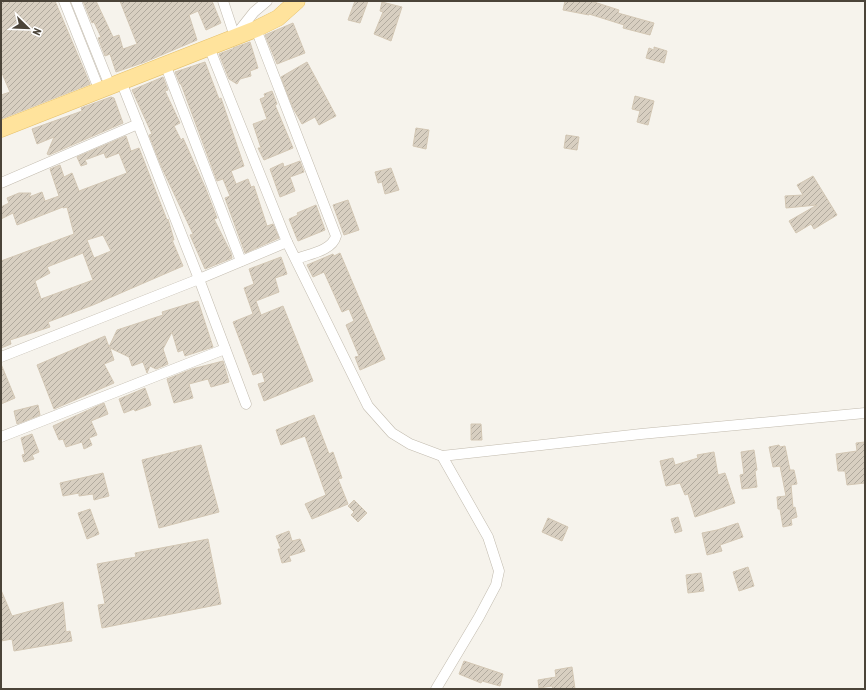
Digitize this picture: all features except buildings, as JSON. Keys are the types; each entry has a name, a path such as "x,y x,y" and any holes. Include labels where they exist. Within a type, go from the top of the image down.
{"main road":[{"path":"1,129 209,46 256,29 278,18 293,2"}],"street":[{"path":"64,1 110,85 138,124 199,278 246,404"},
{"path":"76,1 110,85"},
{"path":"223,1 235,37"},
{"path":"235,37 254,12 267,1"},
{"path":"256,29 336,236 334,242 330,246 296,259"},
{"path":"209,46 287,242 368,406 392,433 410,444 442,456 865,413"},
{"path":"165,64 242,261"},
{"path":"1,183 138,124"},
{"path":"1,356 287,242"},
{"path":"1,437 225,349"},
{"path":"436,689 479,617 496,584 499,571 488,537 442,456"}]}
